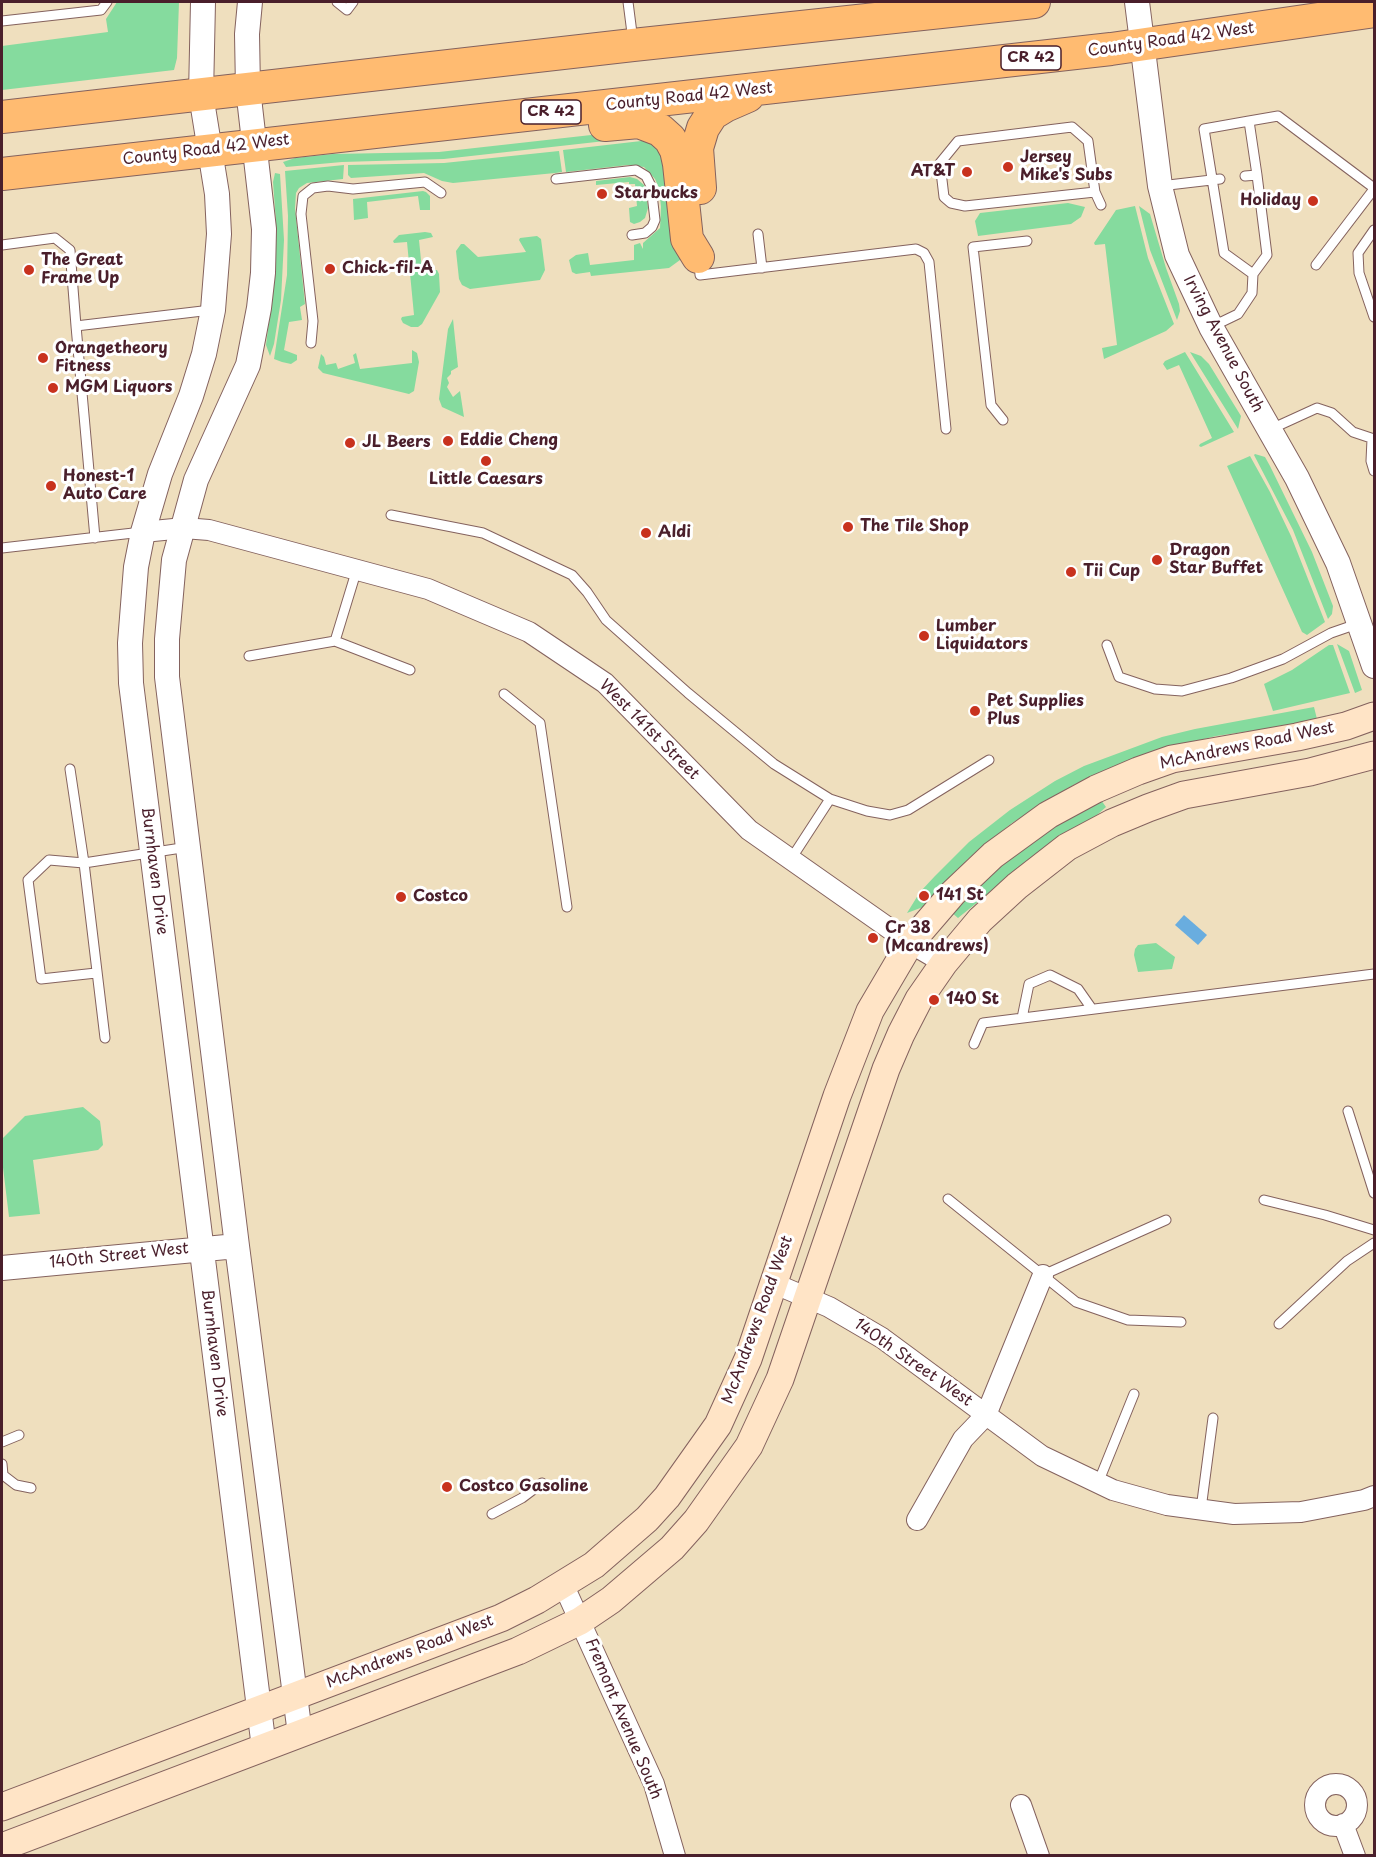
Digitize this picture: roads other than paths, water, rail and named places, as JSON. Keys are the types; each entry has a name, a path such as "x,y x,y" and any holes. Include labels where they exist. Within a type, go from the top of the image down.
{"highway":[{"path":"2,117 633,45 888,9 1034,2"},
{"name":"County Road 42 West","path":"2,174 1142,44 1374,11"},
{"path":"698,257 705,236 697,161 697,148 701,133 712,114 765,88"},
{"path":"344,134 464,142 622,123 639,122 650,125 668,137 676,150 687,238 698,257"}],"main road":[{"name":"McAndrews Road West","path":"2,1807 501,1618 537,1600 594,1565 647,1519 667,1497 718,1425 734,1393 855,1047 870,1011 910,943 953,893 993,855 1048,815 1096,789 1138,771 1173,759 1297,737 1346,726 1374,716"},
{"path":"2,1847 518,1651 580,1621 611,1600 672,1548 696,1521 749,1446 780,1379 886,1069 901,1034 919,999 944,963 980,920 1017,886 1067,847 1112,823 1184,795 1310,772 1374,755"}],"street":[{"name":"Burnhaven Drive","path":"203,2 201,95 217,194 219,234 213,310 197,375 160,474 143,532 135,569 130,663 135,725 264,1748"},
{"path":"250,2 247,34 248,89 264,229 263,273 248,365 196,480 174,560 167,639 167,677 300,1734"},
{"name":"Irving Avenue South","path":"1137,2 1160,186 1177,255 1211,327 1297,478 1338,563 1374,666"},
{"name":"West 141st Street","path":"143,532 184,528 209,530 428,589 529,632 604,683 749,830 910,943 944,963"},
{"name":"140th Street West","path":"2,1268 237,1246"},
{"name":"140th Street West","path":"917,1520 963,1439 986,1415 1043,1275"},
{"name":"140th Street West","path":"773,1283 829,1307 882,1338 1041,1456 1097,1484 1167,1505 1234,1514 1301,1512 1374,1496"},
{"name":"Fremont Avenue South","path":"563,1584 654,1784 675,1856"},
{"path":"1021,1804 1039,1856"},
{"path":"1343,1824 1355,1856"}],"lane":[{"path":"2,21 101,10 107,2"},
{"path":"337,2 347,10 353,2"},
{"path":"628,2 633,45"},
{"path":"1253,274 1224,253 1213,159 1204,129 1278,116 1374,188 1316,265"},
{"path":"1211,327 1238,314 1252,293 1253,274 1268,255 1249,121"},
{"path":"1095,192 965,206 951,204 944,197 940,163 958,141 1072,128 1088,141 1095,192 1101,205"},
{"path":"1242,156 1254,154"},
{"path":"556,179 636,170 646,176 651,186 655,219 652,227 645,233 632,235"},
{"path":"1245,176 1257,175"},
{"path":"1160,186 1215,180"},
{"path":"311,343 314,321 301,214 303,196 313,188 328,186 353,189 425,182 441,193"},
{"path":"1248,202 1260,200"},
{"path":"1251,225 1263,224"},
{"path":"1374,231 1358,253 1359,273 1374,317"},
{"path":"758,234 762,268"},
{"path":"2,245 55,238 70,250 95,538"},
{"path":"1003,420 991,405 974,247 1027,242"},
{"path":"698,257 700,275 916,249 924,253 929,262 946,429"},
{"path":"76,326 213,310"},
{"path":"1270,430 1317,408 1332,413 1353,432 1373,439 1371,461 1374,471"},
{"path":"391,515 483,533 572,575 606,620 688,693 774,764 830,799 890,815 899,813 908,810 989,760"},
{"path":"2,548 143,532"},
{"path":"334,641 357,569"},
{"path":"1107,645 1119,677 1155,689 1182,691 1230,678 1283,659 1331,633 1360,623"},
{"path":"249,656 334,641 410,670"},
{"path":"504,694 540,723 567,907"},
{"path":"70,769 105,1038"},
{"path":"791,860 830,799"},
{"path":"96,973 41,979 28,880 49,860 84,863 188,847"},
{"path":"974,1044 983,1023 1374,974"},
{"path":"1022,1018 1029,984 1050,975 1078,989 1092,1009"},
{"path":"1348,1112 1374,1193"},
{"path":"948,1199 1076,1302 1128,1320 1181,1323"},
{"path":"1264,1200 1374,1230"},
{"path":"1043,1275 1166,1220"},
{"path":"1279,1324 1347,1261 1374,1244"},
{"path":"1097,1484 1134,1394"},
{"path":"1201,1509 1213,1418"},
{"path":"2,1442 19,1435"},
{"path":"2,1464 3,1475 16,1485 31,1488"},
{"path":"492,1514 522,1498 542,1483"}],"water":[{"path":"1184,915 1207,935 1198,945 1175,925"}],"place":[{"name":"Jersey Mike's Subs","path":"1008,167"},
{"name":"AT&T","path":"967,172"},
{"name":"Starbucks","path":"602,194"},
{"name":"Holiday","path":"1313,201"},
{"name":"Chick-fil-A","path":"330,269"},
{"name":"The Great Frame Up","path":"29,270"},
{"name":"Orangetheory Fitness","path":"43,358"},
{"name":"MGM Liquors","path":"53,388"},
{"name":"Eddie Cheng","path":"448,441"},
{"name":"JL Beers","path":"350,443"},
{"name":"Little Caesars","path":"486,461"},
{"name":"Honest-1 Auto Care","path":"51,486"},
{"name":"The Tile Shop","path":"848,527"},
{"name":"Aldi","path":"646,533"},
{"name":"Dragon Star Buffet","path":"1157,560"},
{"name":"Tii Cup","path":"1071,572"},
{"name":"Lumber Liquidators","path":"924,636"},
{"name":"Pet Supplies Plus","path":"975,711"},
{"name":"141 St","path":"924,896"},
{"name":"Costco","path":"401,897"},
{"name":"Cr 38 (Mcandrews)","path":"873,938"},
{"name":"140 St","path":"934,1000"},
{"name":"Costco Gasoline","path":"447,1487"}]}
